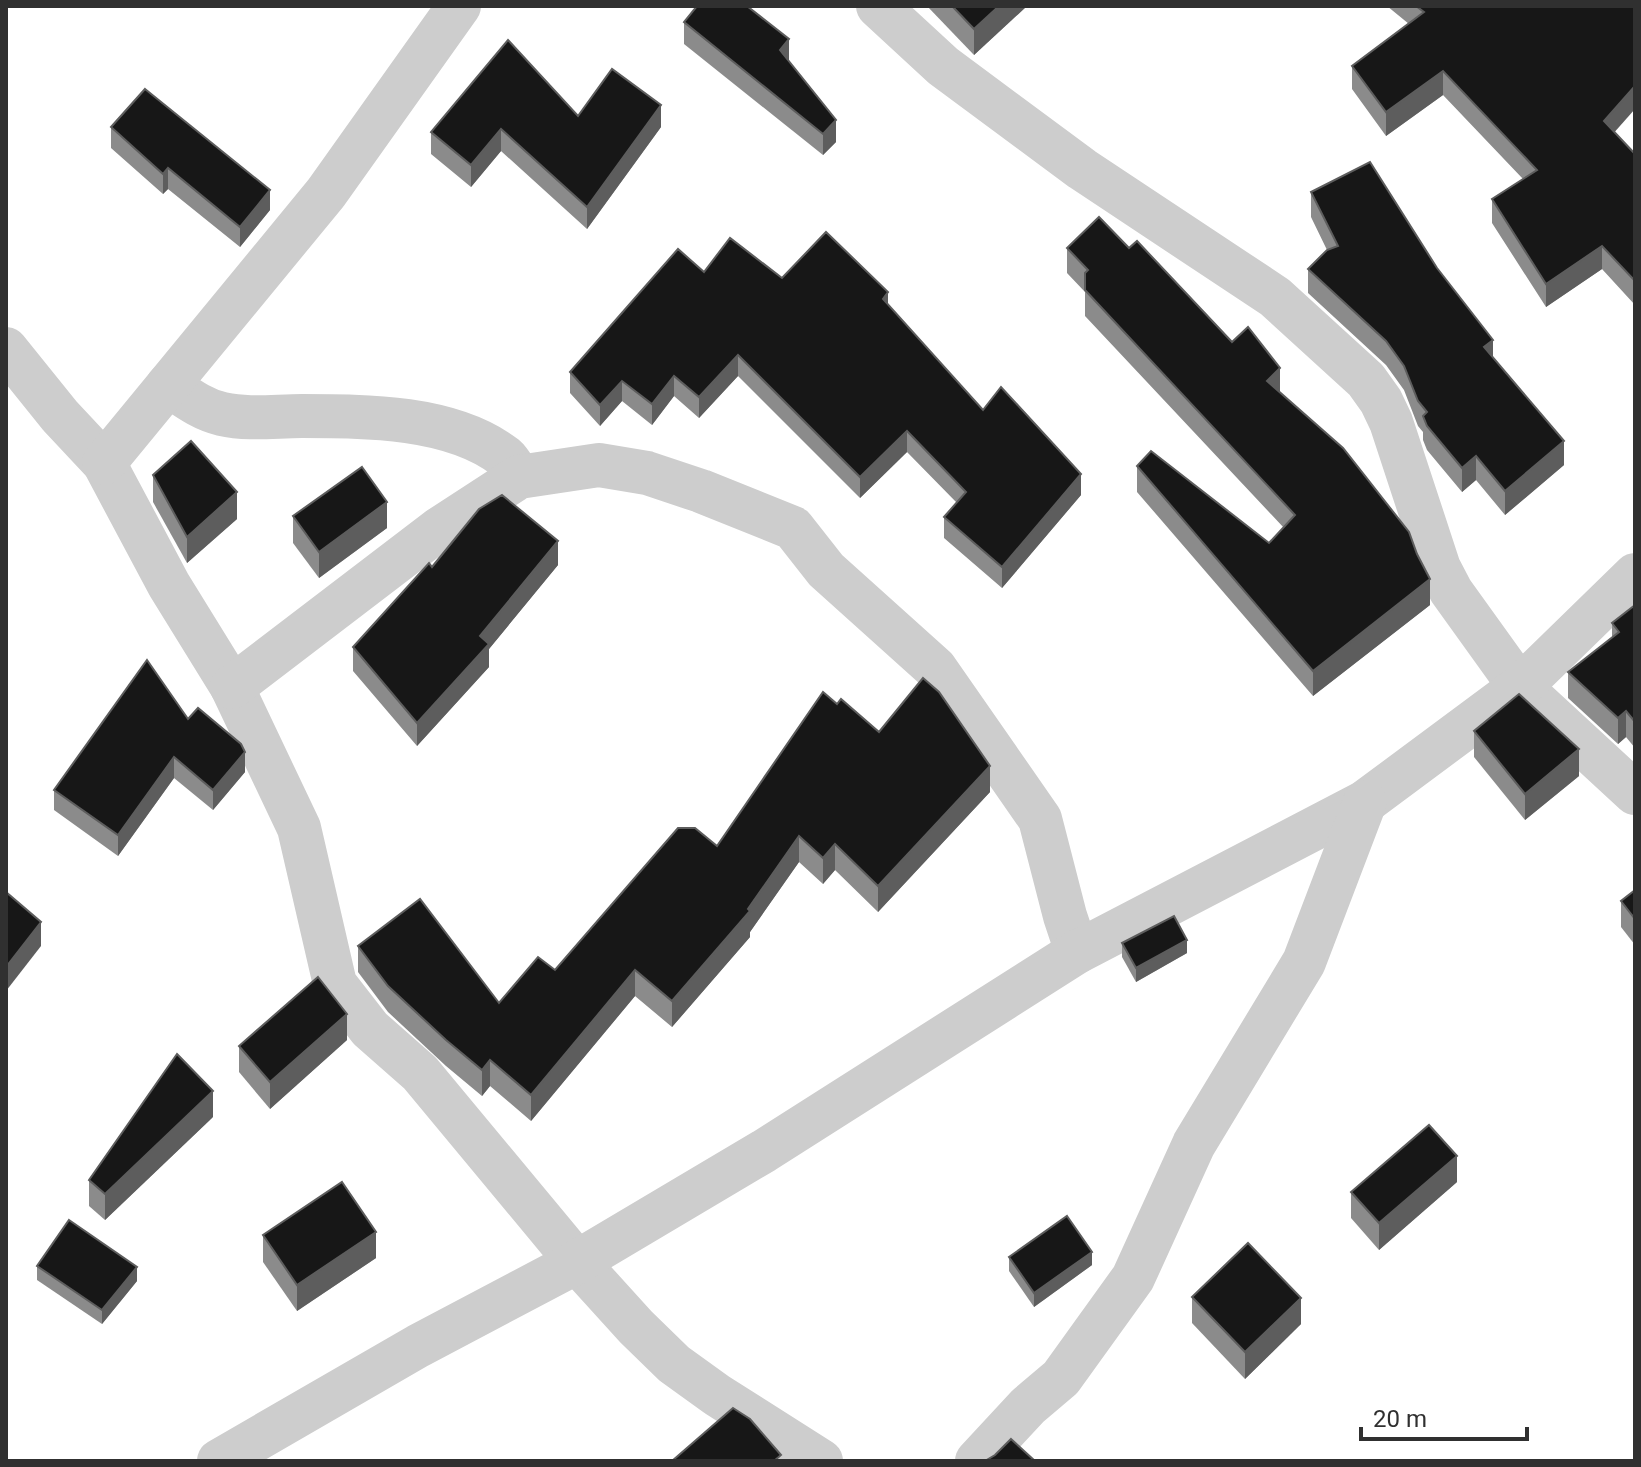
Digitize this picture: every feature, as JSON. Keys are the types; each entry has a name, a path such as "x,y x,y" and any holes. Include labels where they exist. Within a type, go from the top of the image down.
{"street":[{"path":"104,463 326,193 459,6"},
{"path":"878,6 943,66 1082,169 1275,297 1366,380 1391,422 1439,568 1451,591 1520,687 1635,793"},
{"path":"6,349 60,416 104,463 169,585 232,687 299,828 335,984 370,1029 420,1073 577,1262 674,1364 821,1461"},
{"path":"168,385 202,408 225,414 268,419 301,416 373,419 432,425 461,433 508,458 519,477"},
{"path":"232,687 439,529 519,477 599,465 647,473 793,528 826,570 935,668 1040,819 1077,952"},
{"path":"219,1461 418,1346 577,1262 764,1151 1077,952 1365,802 1520,687 1635,575"},
{"path":"977,1461 1028,1406 1061,1378 1133,1278 1194,1144 1304,962 1365,802"}],"building":[{"path":"697,6 747,6 789,39 780,50 836,120 823,134 684,22"},
{"path":"952,6 999,6 974,29"},
{"path":"1416,6 1635,6 1635,86 1604,121 1635,154 1635,281 1602,246 1546,284 1492,199 1537,170 1443,71 1386,112 1352,66 1424,12"},
{"path":"508,40 578,116 612,69 661,105 587,207 501,129 471,165 431,132"},
{"path":"145,89 270,190 240,227 168,168 163,174 111,127"},
{"path":"1370,162 1437,268 1493,340 1484,347 1564,441 1505,491 1476,456 1462,468 1427,426 1423,416 1427,412 1418,401 1404,366 1386,341 1308,269 1327,250 1338,246 1311,192"},
{"path":"1099,217 1129,248 1137,241 1232,342 1248,327 1280,368 1267,381 1343,448 1409,532 1430,579 1313,671 1137,466 1151,451 1269,543 1295,515 1085,290 1085,273 1088,270 1067,248"},
{"path":"826,232 888,292 883,299 983,410 1001,387 1081,474 1002,567 944,517 966,492 907,431 860,477 738,355 699,397 674,376 652,404 622,381 600,405 570,372 678,249 704,272 730,238 782,278"},
{"path":"191,441 237,492 187,537 153,475"},
{"path":"362,467 387,502 319,552 293,516"},
{"path":"502,495 558,541 480,636 489,644 417,723 353,647 429,563 432,567 479,509"},
{"path":"1635,605 1635,722 1626,711 1618,718 1568,672 1619,632 1612,623"},
{"path":"147,660 188,719 198,708 241,744 245,752 213,790 174,757 118,835 54,790"},
{"path":"923,678 939,692 990,766 878,886 835,844 823,858 799,836 748,909 750,911 672,1001 635,970 531,1095 490,1060 482,1070 446,1040 388,986 358,946 420,899 499,1003 538,957 555,970 678,828 695,828 717,846 823,692 837,704 841,699 879,732"},
{"path":"1519,694 1579,749 1525,794 1474,731"},
{"path":"1635,890 1635,919 1621,901"},
{"path":"6,892 41,922 6,967"},
{"path":"1174,916 1187,940 1136,968 1122,943"},
{"path":"318,977 347,1014 270,1082 239,1046"},
{"path":"177,1054 213,1091 105,1194 89,1180"},
{"path":"1429,1125 1457,1156 1379,1223 1351,1192"},
{"path":"342,1182 376,1232 297,1285 263,1235"},
{"path":"1067,1216 1092,1252 1034,1293 1009,1257"},
{"path":"69,1220 137,1267 102,1310 37,1266"},
{"path":"1248,1243 1301,1298 1245,1352 1192,1297"},
{"path":"733,1408 750,1419 781,1455 774,1461 672,1461"},
{"path":"1011,1439 1035,1461 985,1461 995,1455"}]}
